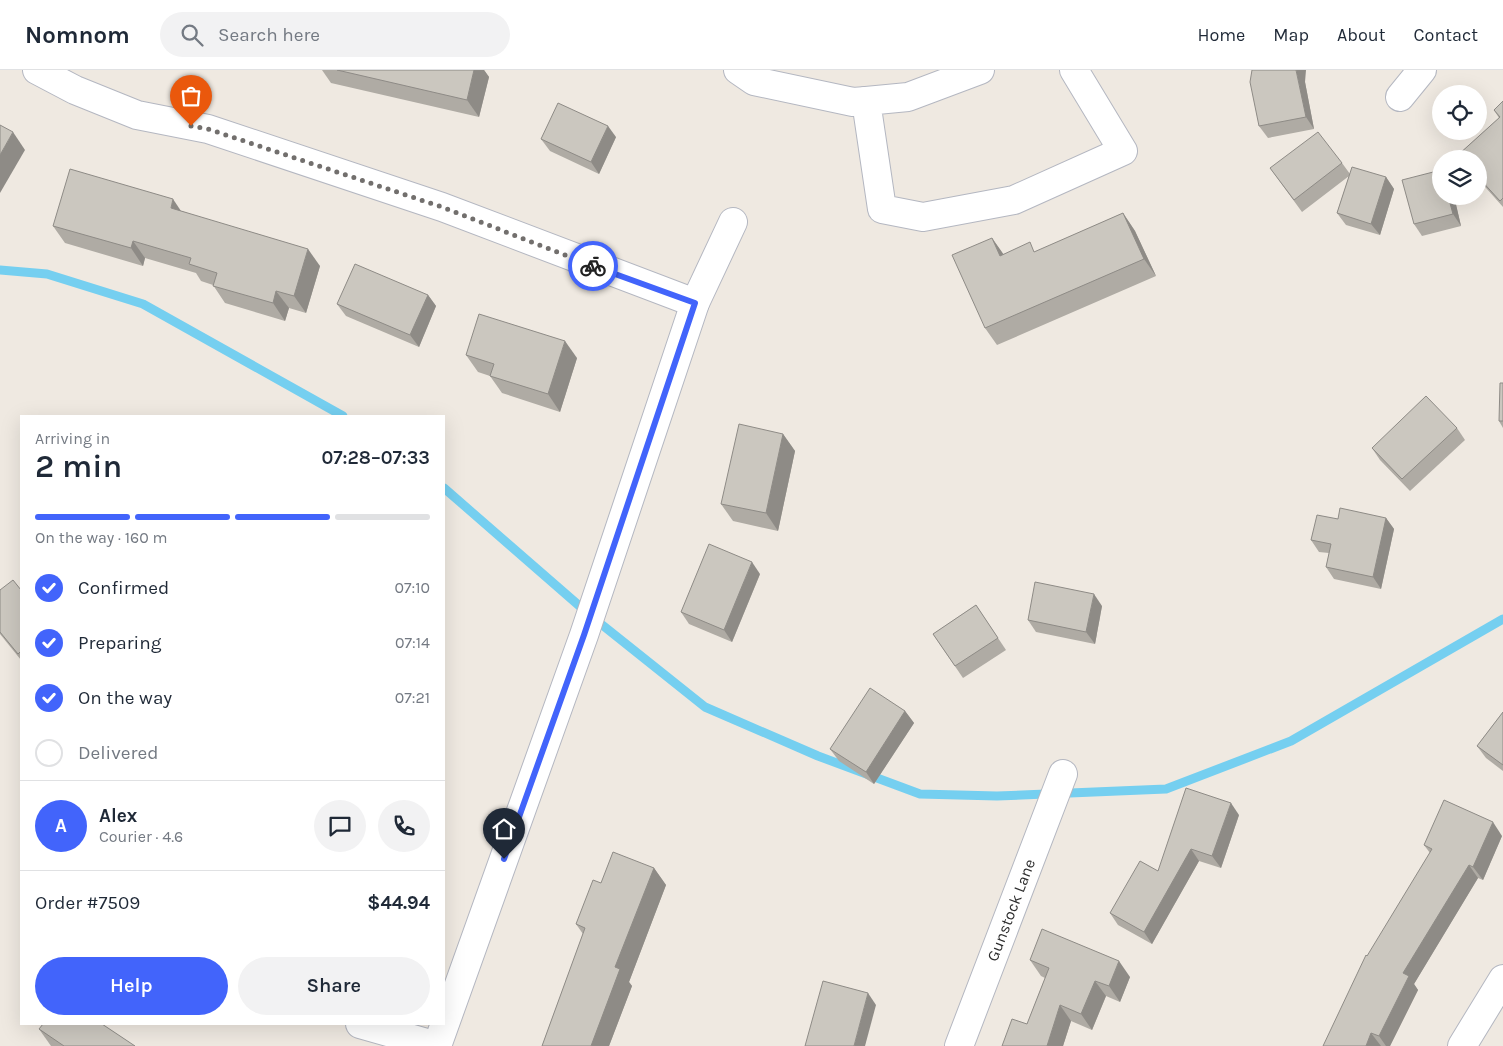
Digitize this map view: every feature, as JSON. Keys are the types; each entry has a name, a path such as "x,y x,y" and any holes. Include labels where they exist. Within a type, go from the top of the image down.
{"street":[{"path":"37,70 75,90 137,115 208,129 423,201 695,303"},
{"path":"738,70 754,81 853,102 908,97 980,70"},
{"path":"866,101 882,209 923,217 1014,200 1123,151 1074,70"},
{"path":"1400,97 1422,70"},
{"path":"445,1024 584,635 695,303 733,222"},
{"name":"Gunstock Lane","path":"959,1046 1063,774"},
{"path":"1462,1046 1503,979"},
{"path":"364,1025 437,1046 445,1025"}],"building":[{"path":"337,70 474,70 467,100"},
{"path":"1252,70 1296,70 1306,117 1259,126 1250,82"},
{"path":"1503,101 1503,198 1500,201 1487,187 1487,150 1464,150 1475,140 1487,140 1487,129 1500,117 1494,110"},
{"path":"558,103 608,126 591,162 541,139"},
{"path":"0,125 13,132 0,155"},
{"path":"1318,132 1342,163 1294,200 1270,168"},
{"path":"1352,167 1386,177 1371,224 1337,213"},
{"path":"70,169 173,199 171,208 308,249 294,296 276,291 273,303 213,286 217,273 189,264 191,258 133,241 131,248 53,226"},
{"path":"1432,172 1432,205 1450,205 1453,214 1414,224 1402,180"},
{"path":"1123,213 1144,259 985,328 952,255 992,238 1000,256 1030,242 1034,252"},
{"path":"355,264 428,295 410,335 337,304"},
{"path":"479,314 565,341 548,394 490,376 494,364 466,355"},
{"path":"1500,383 1503,383 1503,421 1499,421"},
{"path":"1426,396 1457,428 1402,479 1372,448"},
{"path":"739,424 783,434 766,513 721,504"},
{"path":"1340,508 1386,518 1373,577 1326,567 1331,544 1311,540 1317,515 1338,519"},
{"path":"709,544 752,562 724,630 681,612"},
{"path":"13,580 20,589 20,652 18,654 0,632 0,590"},
{"path":"1035,582 1094,594 1086,632 1028,620"},
{"path":"976,605 998,638 955,666 933,634"},
{"path":"870,688 905,711 866,772 830,749"},
{"path":"1503,712 1503,765 1477,746"},
{"path":"1186,788 1231,803 1212,856 1191,849 1144,932 1110,913 1140,861 1158,871"},
{"path":"1444,800 1493,822 1473,867 1469,865 1403,973 1409,976 1379,1036 1371,1033 1366,1046 1323,1046 1366,955 1432,849 1424,845"},
{"path":"613,852 654,868 615,967 620,969 591,1046 542,1046 585,928 576,924 593,880 601,883"},
{"path":"1042,929 1119,961 1109,986 1095,981 1081,1014 1060,1005 1047,1046 1002,1046 1012,1019 1027,1024 1049,968 1030,960"},
{"path":"823,981 868,993 854,1046 805,1046"},
{"path":"42,1025 104,1025 135,1046 64,1046 39,1029"}],"waterway":[{"path":"0,270 47,274 143,304 341,415"},
{"path":"445,489 591,616 705,707 818,756 920,794 997,796 1166,789 1291,741 1503,619"}],"way so far":[{"path":"191,126 208,129 442,207 593,266"}],"route":[{"path":"504,859 584,635 695,303 593,266"}]}
